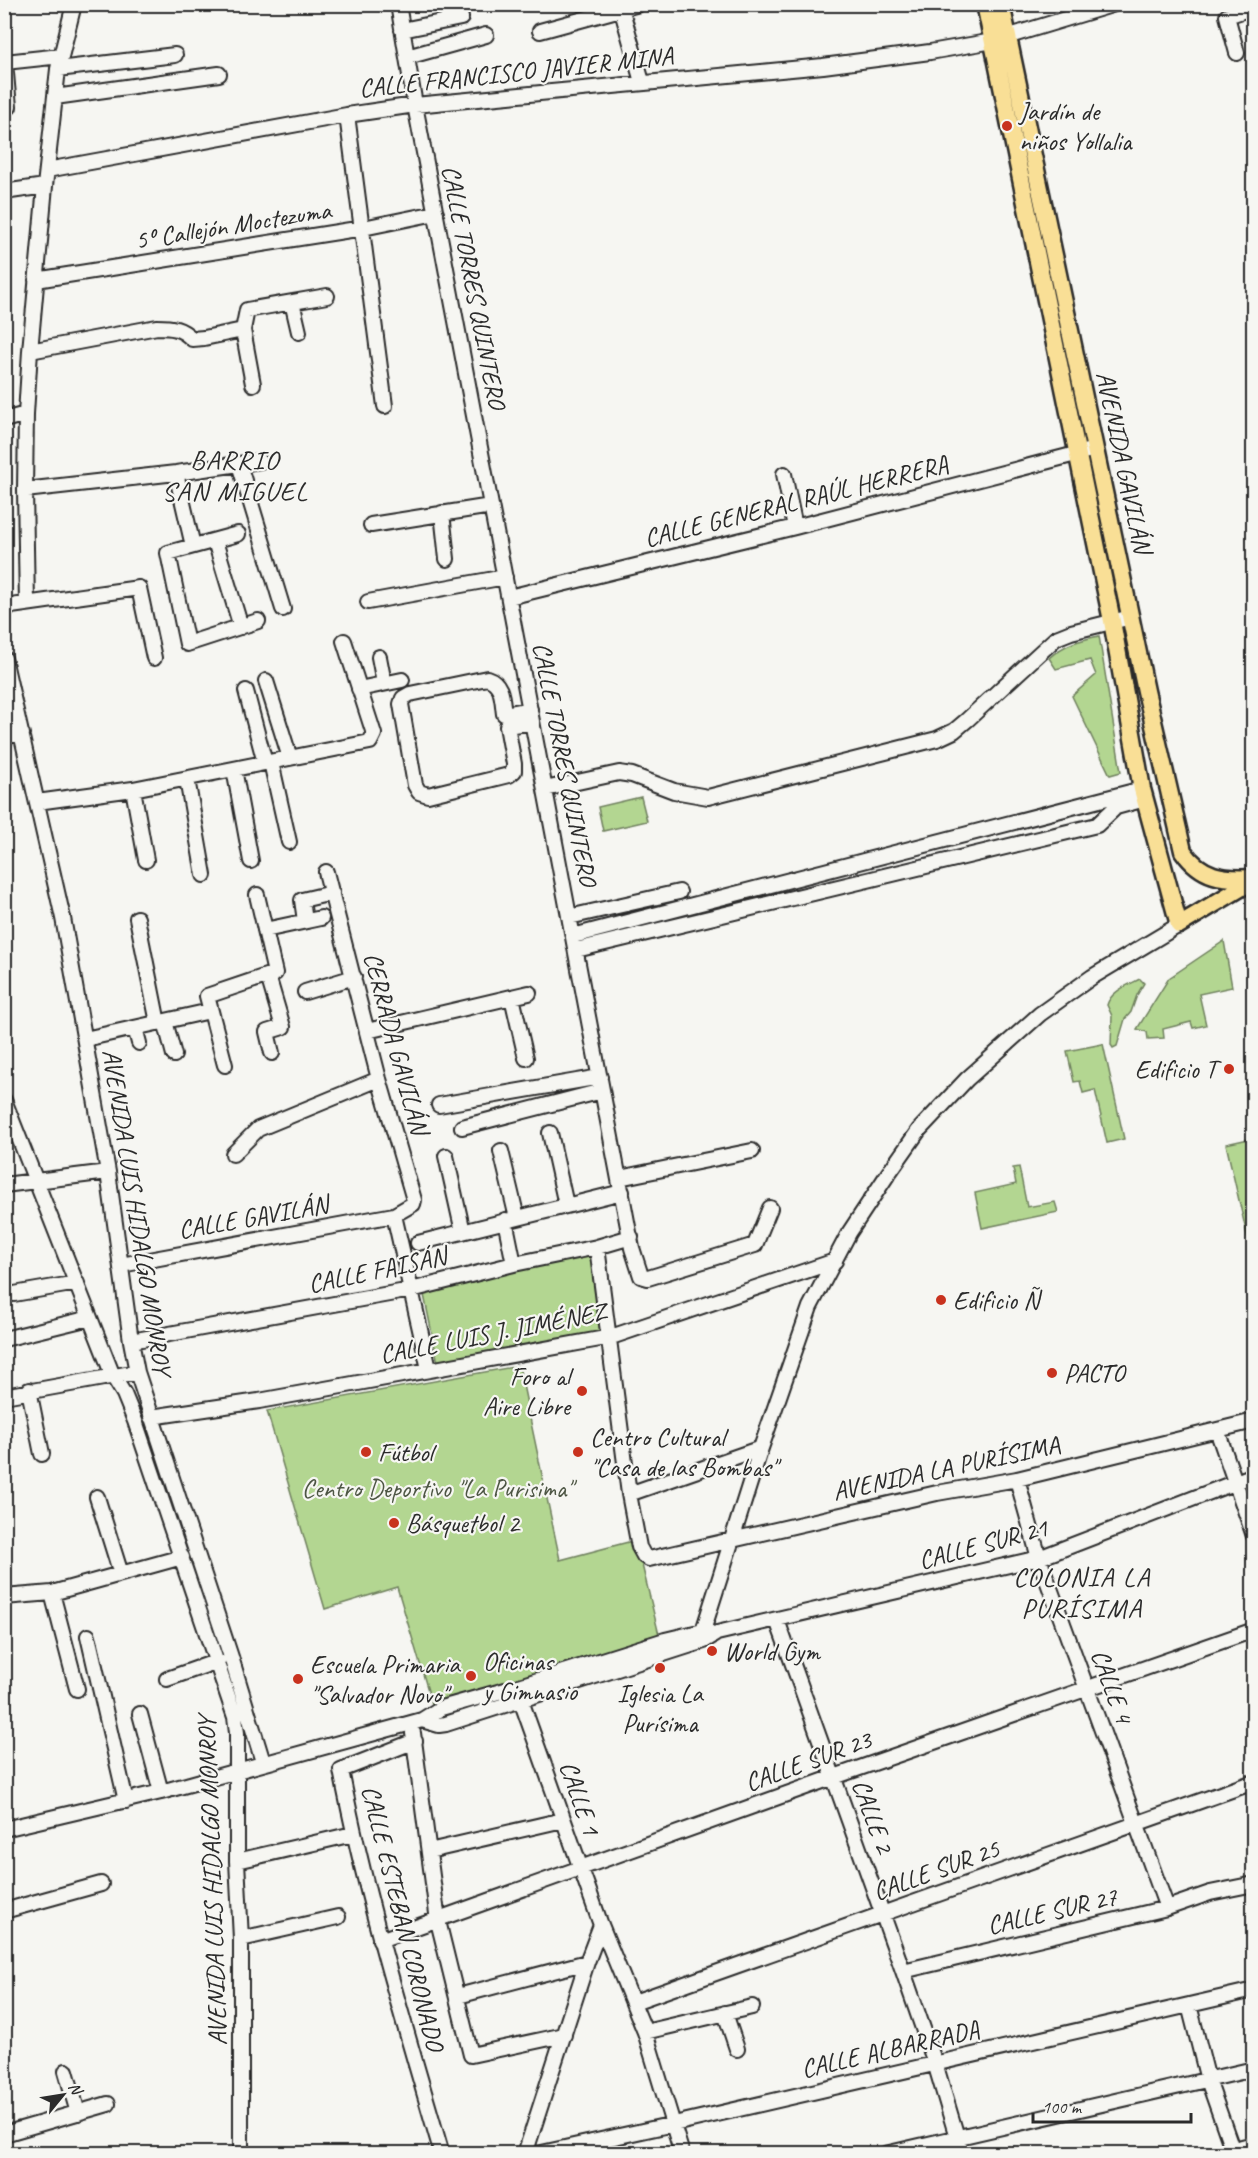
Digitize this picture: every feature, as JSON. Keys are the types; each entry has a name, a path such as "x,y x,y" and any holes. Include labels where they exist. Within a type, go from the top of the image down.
{"main road":[{"name":"AVENIDA GAVILÁN","path":"986,4 1000,39 1095,449 1183,851 1190,860 1217,878 1254,879"},
{"name":"AVENIDA GAVILÁN","path":"1001,4 1000,39 1077,453 1112,621 1144,794 1179,925"},
{"path":"1179,925 1254,879"}],"street":[{"path":"27,604 25,490 30,351 45,186 60,62 74,4"},
{"name":"CALLE TORRES QUINTERO","path":"398,4 415,105 637,1269 641,1276 648,1278 755,1245 770,1208"},
{"path":"402,30 461,18 458,4"},
{"path":"540,31 621,6 639,4"},
{"name":"CALLE FRANCISCO JAVIER MINA","path":"47,170 347,115 415,105 823,66 1000,39 1115,4"},
{"path":"621,6 642,82"},
{"path":"1237,53 1227,16 1254,7"},
{"path":"407,57 486,35"},
{"path":"9,107 4,62 60,62 175,55"},
{"path":"56,97 219,74"},
{"path":"347,115 385,406"},
{"path":"4,192 45,186"},
{"name":"5º Callejón Moctezuma","path":"36,280 363,228 436,213"},
{"path":"253,384 243,330 247,310 327,296"},
{"path":"292,302 299,332"},
{"path":"30,351 157,327 171,327 184,331 192,339 243,330"},
{"path":"4,420 26,414"},
{"name":"CALLE GENERAL RAÚL HERRERA","path":"509,597 795,527 1095,449"},
{"path":"25,490 260,461"},
{"path":"239,464 283,609"},
{"path":"176,473 192,546"},
{"path":"784,474 795,527"},
{"path":"371,525 491,506"},
{"path":"442,513 447,559"},
{"path":"238,534 168,553 187,644 258,621"},
{"path":"215,540 241,627"},
{"path":"368,602 505,577"},
{"path":"4,607 139,588 154,658"},
{"path":"545,789 619,773 632,775 674,791 708,797 937,739 954,731 967,720 1056,638 1131,617"},
{"path":"37,802 133,789 370,742 374,734 344,641"},
{"name":"AVENIDA LUIS HIDALGO MONROY","path":"4,657 63,918 108,1172 137,1372 231,1657 263,1762"},
{"path":"379,657 384,683"},
{"path":"487,678 499,688 504,714 531,716 507,726 514,764 514,771 509,775 428,795 419,792 415,784 401,704 403,698 410,694 487,678"},
{"path":"359,689 402,680"},
{"path":"266,681 290,758"},
{"path":"246,691 289,842"},
{"path":"4,736 22,735"},
{"path":"234,770 250,861"},
{"path":"187,779 204,875"},
{"path":"133,789 146,860"},
{"path":"574,943 1144,794"},
{"path":"574,943 1097,825 1116,807 1144,794"},
{"name":"CERRADA GAVILÁN","path":"326,872 379,1078 414,1200 409,1208 394,1215"},
{"path":"569,917 679,892"},
{"path":"305,921 302,900 332,893"},
{"path":"225,1065 207,996 275,973 257,895"},
{"path":"137,918 162,1022 174,1055"},
{"path":"265,930 321,918"},
{"path":"703,1636 730,1541 810,1307 849,1233 888,1173 920,1130 968,1079 1040,1014 1092,977 1179,925"},
{"path":"267,976 283,1027 267,1032 272,1053"},
{"path":"304,992 354,976"},
{"path":"367,1031 530,993"},
{"path":"512,997 526,1058"},
{"path":"85,1038 210,1011"},
{"path":"135,1028 139,1043"},
{"path":"234,1154 258,1129 379,1078"},
{"path":"439,1105 601,1084"},
{"path":"462,1127 601,1084"},
{"name":"AVENIDA LUIS HIDALGO MONROY","path":"4,1100 113,1377 124,1394 135,1421 218,1661 235,1717 237,1861 241,1939 241,2154"},
{"path":"550,1133 566,1205"},
{"path":"501,1151 511,1219 514,1264"},
{"path":"418,1243 566,1205 620,1185 752,1151"},
{"path":"446,1156 463,1232"},
{"path":"4,1185 108,1172"},
{"path":"394,1215 429,1369"},
{"name":"CALLE GAVILÁN","path":"121,1265 394,1215"},
{"name":"CALLE FAISÁN","path":"131,1341 411,1290 631,1237"},
{"path":"597,1247 630,1494 761,1448"},
{"name":"CALLE LUIS J. JIMÉNEZ","path":"151,1417 259,1401 610,1337 835,1261"},
{"path":"14,1294 77,1283"},
{"path":"4,1339 90,1318"},
{"path":"4,1396 137,1372"},
{"path":"29,1390 42,1454"},
{"name":"AVENIDA LA PURÍSIMA","path":"630,1494 639,1547 644,1556 649,1559 937,1493 1017,1479 1254,1421"},
{"path":"1217,1430 1254,1536"},
{"name":"CALLE SUR 21","path":"703,1636 1039,1558 1254,1475"},
{"name":"CALLE 4","path":"1017,1479 1039,1558 1167,1908"},
{"path":"97,1497 122,1574"},
{"path":"4,1597 52,1593 182,1557"},
{"path":"52,1593 77,1689"},
{"name":"CALLE 2","path":"777,1620 903,1971 962,2154"},
{"name":"CALLE SUR 23","path":"380,1940 834,1777 1254,1630"},
{"path":"88,1636 126,1801"},
{"path":"416,1721 446,1724 521,1701 703,1636"},
{"path":"4,1829 161,1792 416,1721 441,1708 664,1640 703,1636"},
{"path":"167,1679 218,1661"},
{"name":"CALLE 1","path":"516,1687 580,1870 645,2032 682,2154"},
{"path":"140,1714 161,1792"},
{"path":"416,1721 415,1741 438,1921 471,2055 564,2035"},
{"name":"CALLE ESTEBAN CORONADO","path":"415,1741 341,1770 353,1834 380,1940 442,2154"},
{"name":"CALLE SUR 25","path":"634,2002 1254,1782"},
{"path":"429,1851 563,1820"},
{"path":"237,1861 353,1834"},
{"name":"CALLE SUR 27","path":"903,1971 1167,1908 1254,1874"},
{"path":"4,1911 101,1884"},
{"name":"CALLE SUR 27","path":"1210,1893 1254,1884"},
{"path":"241,1939 338,1917"},
{"path":"525,2154 601,1925"},
{"path":"458,1996 587,1962"},
{"name":"CALLE ALBARRADA","path":"537,2154 1254,1990"},
{"path":"1189,2005 1208,2080 1233,2151"},
{"path":"645,2032 752,2007"},
{"path":"725,2013 738,2049"},
{"path":"885,2154 1254,2069"},
{"path":"66,2071 78,2113"},
{"path":"4,2134 108,2104"},
{"path":"1214,2154 1254,2144"}],"green space":[{"path":"1099,636 1121,772 1110,775 1072,696 1096,675 1090,660 1056,669 1049,658 1060,649 1073,643"},
{"path":"641,797 647,821 603,831 598,807"},
{"path":"1224,941 1232,987 1199,994 1206,1025 1193,1028 1191,1022 1163,1029 1164,1038 1148,1039 1147,1032 1137,1029 1169,978"},
{"path":"1140,979 1144,983 1131,1012 1125,1019 1117,1046 1113,1048 1111,1045 1112,1016 1107,1005 1116,992"},
{"path":"1103,1044 1124,1139 1107,1143 1095,1090 1083,1093 1080,1081 1074,1082 1067,1051"},
{"path":"1253,1138 1254,1257 1252,1257 1226,1144"},
{"path":"1019,1167 1027,1207 1055,1202 1058,1212 982,1228 975,1193 1016,1184 1013,1168"},
{"path":"590,1253 605,1331 438,1363 422,1285"},
{"name":"Centro Deportivo \"La Purisima\"","path":"519,1366 560,1560 636,1540 660,1639 432,1704 397,1587 325,1609 267,1411"}],"place":[{"name":"Jardín de niños Yollalia","path":"1007,126"},
{"name":"Edificio T","path":"1229,1069"},
{"name":"Edificio Ñ","path":"941,1300"},
{"name":"PACTO","path":"1052,1373"},
{"name":"Foro al Aire Libre","path":"582,1391"},
{"name":"Fútbol","path":"366,1452"},
{"name":"Centro Cultural \"Casa de las Bombas\"","path":"578,1452"},
{"name":"Básquetbol 2","path":"394,1523"},
{"name":"World Gym","path":"712,1651"},
{"name":"Iglesia La Purísima","path":"660,1668"},
{"name":"Oficinas y Gimnasio","path":"471,1676"},
{"name":"Escuela Primaria \"Salvador Novo\"","path":"298,1679"}],"district":[{"name":"BARRIO SAN MIGUEL","path":"235,476"},
{"name":"COLONIA LA PURÍSIMA","path":"1082,1592"}]}
